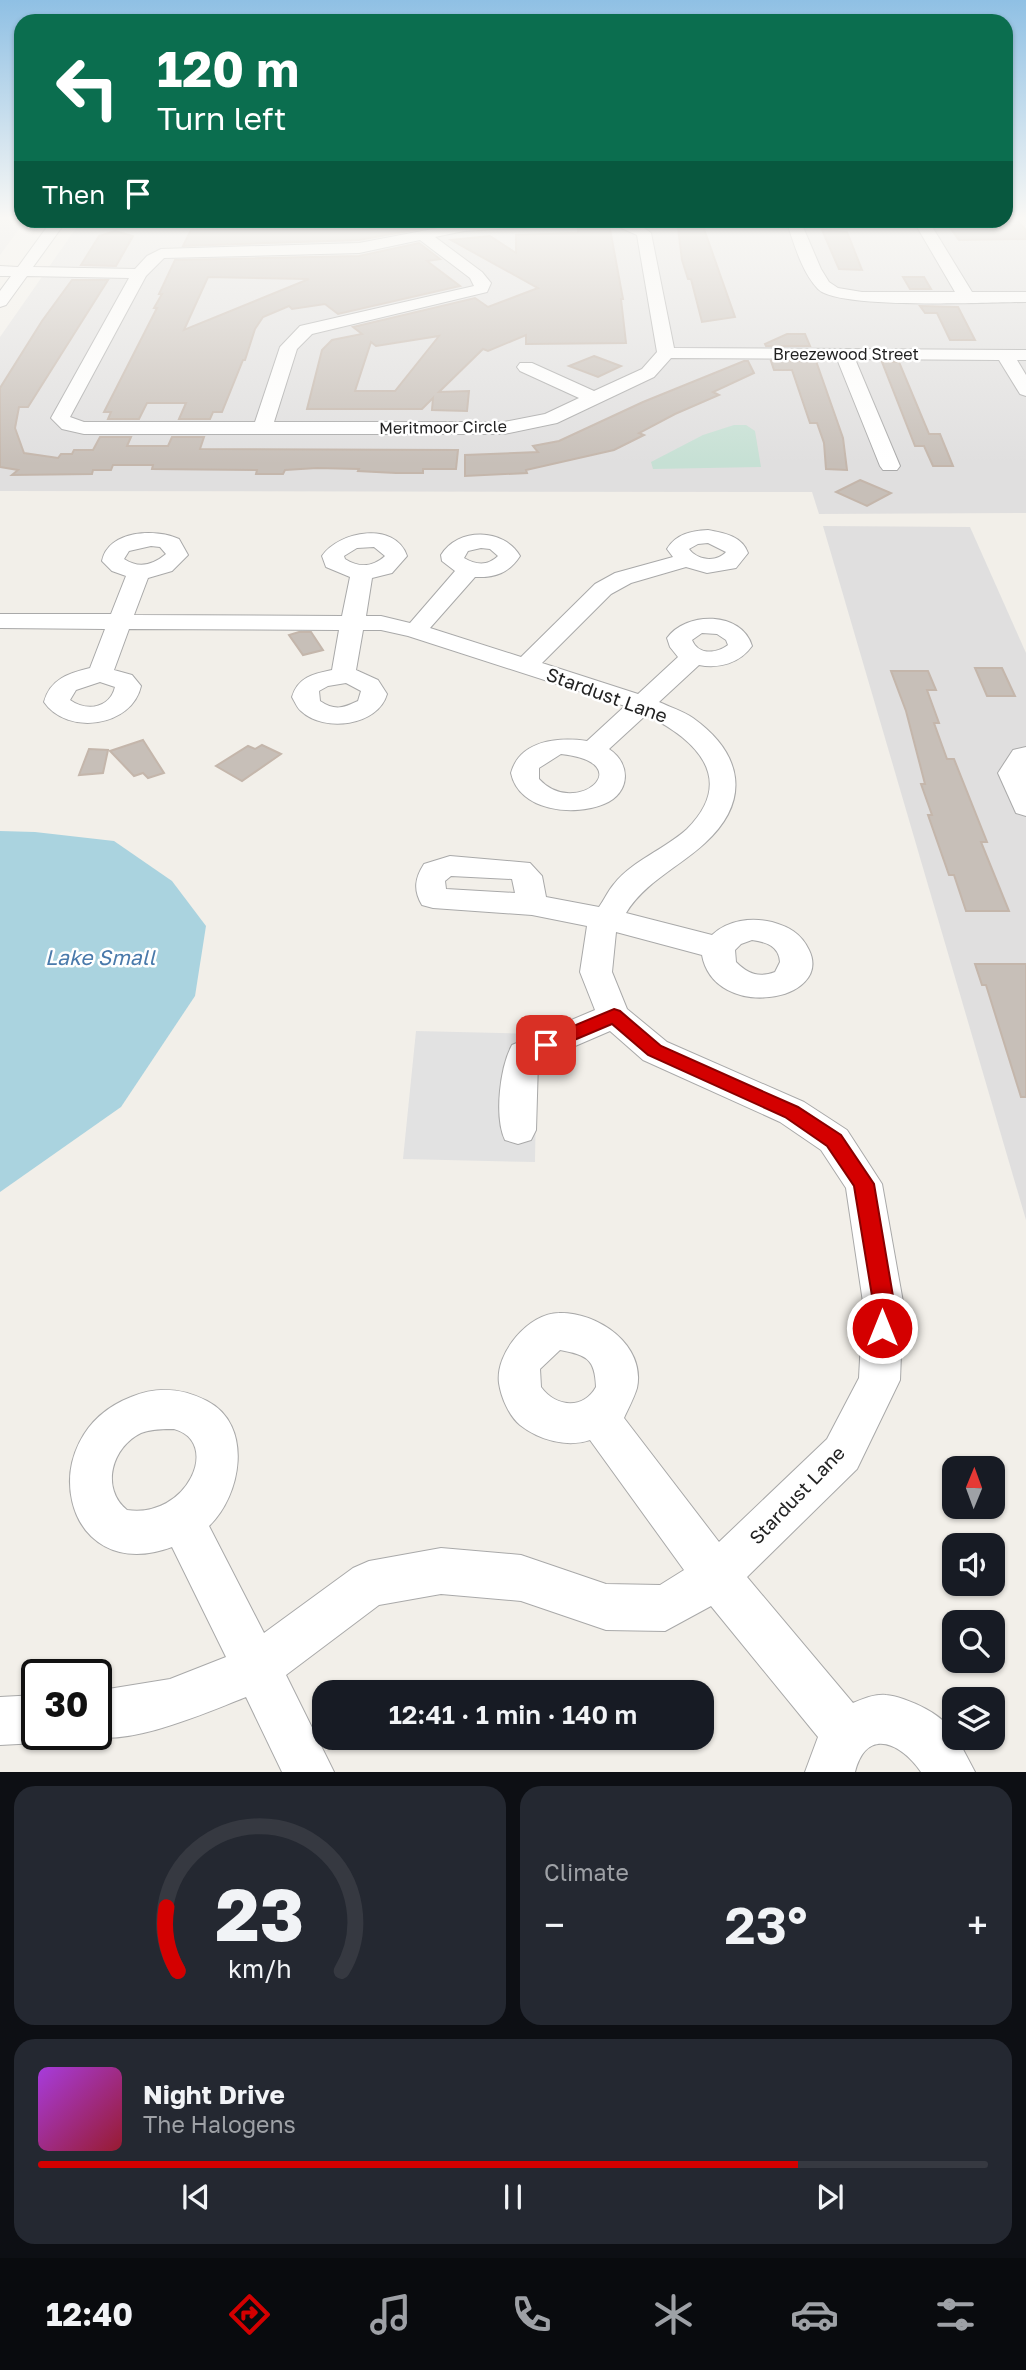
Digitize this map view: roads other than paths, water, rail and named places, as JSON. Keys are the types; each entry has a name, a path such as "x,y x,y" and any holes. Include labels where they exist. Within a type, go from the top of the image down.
{"street":[{"name":"Meritmoor Circle","path":"125,299 60,418 69,425 83,428 504,428 550,419 648,373 666,353 657,299"},
{"path":"263,428 289,347 306,330 440,299"},
{"name":"Breezewood Street","path":"666,353 1026,355"},
{"path":"844,354 890,466"},
{"path":"1005,355 1026,390"},
{"path":"526,367 593,398"},
{"path":"525,666 603,589 623,578 686,560"},
{"path":"415,631 469,569"},
{"path":"100,674 139,571"},
{"path":"343,675 362,572"},
{"name":"Stardust Lane","path":"0,621 381,623 415,631 641,703 683,723 709,746 724,775 718,807 697,835 625,891 601,929 596,972 614,1016 654,1051 792,1112 834,1140 864,1184 883,1302 879,1380 842,1454 716,1576 664,1608 606,1607 521,1578 494,1575 441,1571 369,1584 255,1669 170,1703 112,1712"},
{"path":"593,750 694,656"},
{"path":"1023,745 1022,756 1012,773 1026,807"},
{"path":"532,905 606,919 718,948"},
{"path":"517,1130 519,1068 524,1054 614,1016"},
{"path":"598,1417 716,1576 838,1752 866,1721 889,1720 914,1728 935,1747 950,1772"},
{"path":"183,1521 309,1772"},
{"path":"0,1721 21,1720"}],"water":[{"name":"Lake Small","path":"0,831 114,841 172,881 206,926 195,996 121,1107 0,1192"}]}
